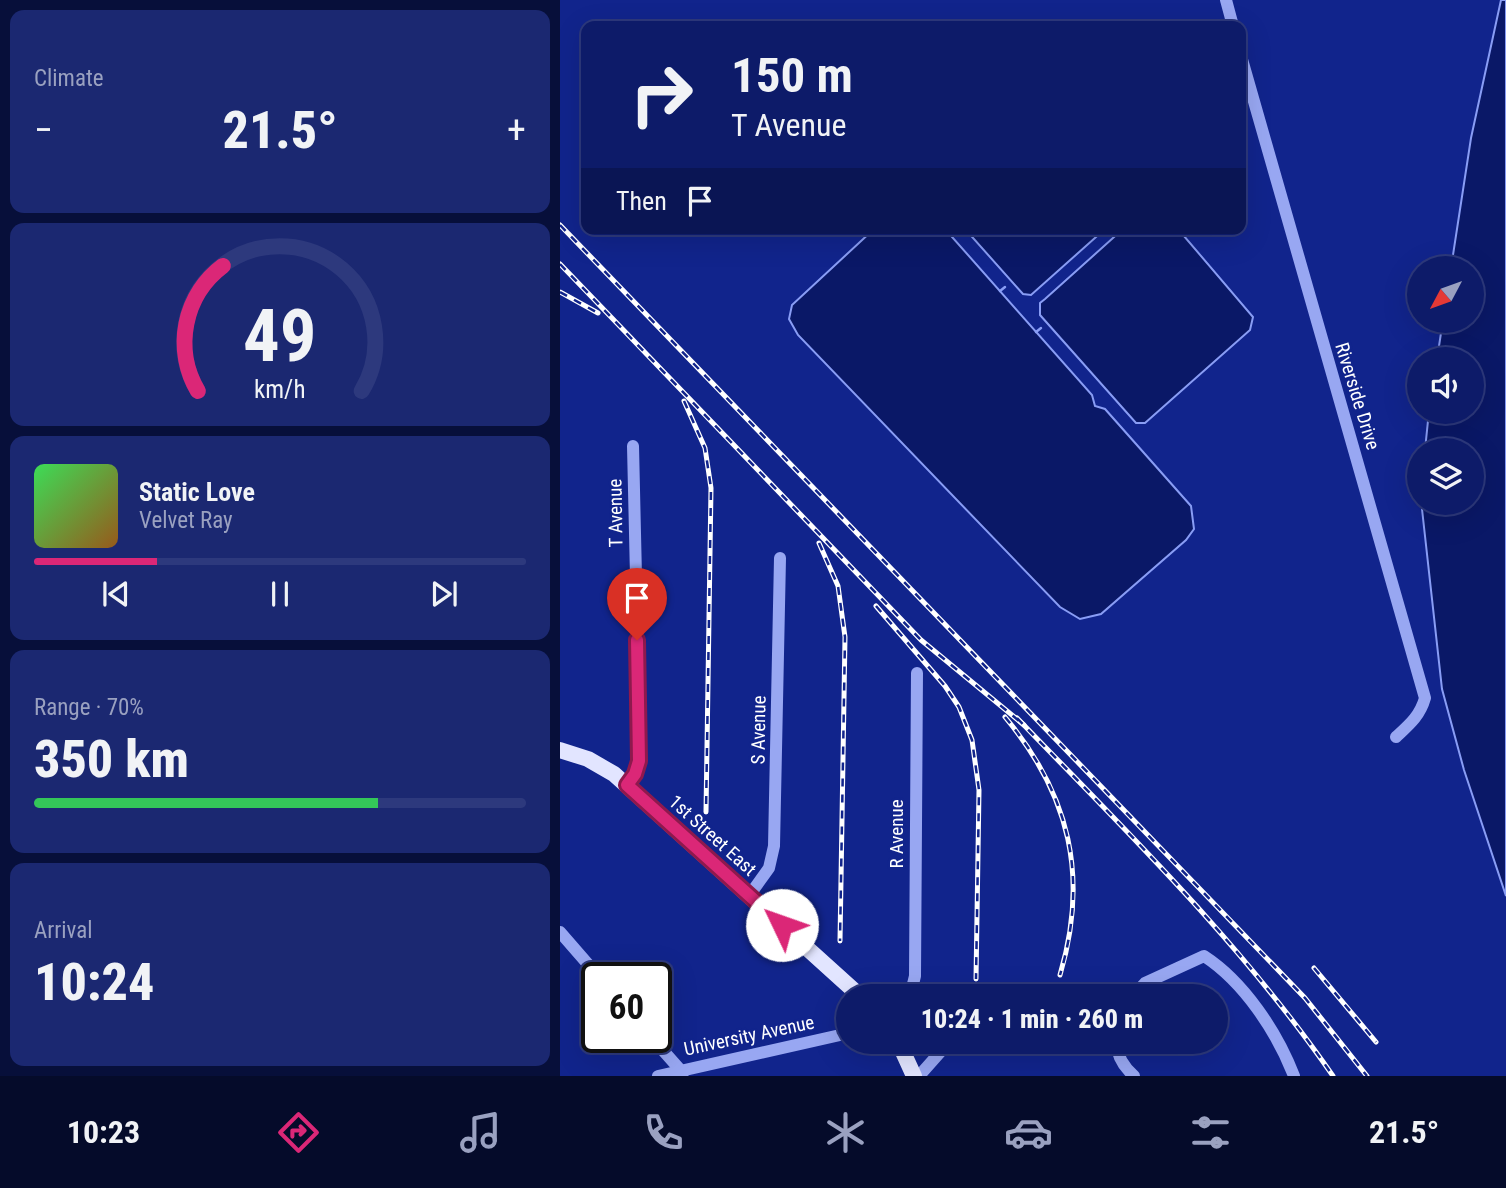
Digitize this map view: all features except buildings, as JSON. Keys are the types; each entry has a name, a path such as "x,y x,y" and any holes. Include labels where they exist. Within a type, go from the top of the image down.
{"main road":[{"name":"1st Street East","path":"560,750 602,766 627,785 847,984"},
{"path":"905,1054 916,1076"}],"street":[{"path":"1226,0 1232,21"},
{"name":"Riverside Drive","path":"1246,73 1425,698 1422,710 1396,737"},
{"name":"T Avenue","path":"627,785 638,768 640,751 632,446"},
{"name":"S Avenue","path":"749,896 769,868 774,846 780,558"},
{"name":"R Avenue","path":"913,984 917,673"},
{"path":"560,932 586,962"},
{"path":"1144,984 1204,956 1218,965 1255,1008 1282,1045 1294,1076"},
{"name":"University Avenue","path":"657,1076 682,1073 836,1036"},
{"path":"665,1053 682,1073"},
{"path":"916,1076 937,1054"},
{"path":"1118,1054 1126,1073"}],"shaded area":[{"path":"1501,0 1506,0 1506,896 1464,770 1442,689 1423,515 1484,515 1484,438 1426,438 1428,424 1484,424 1484,347 1439,347 1441,333 1484,333 1484,256 1453,256 1471,138"},
{"path":"868,235 950,235 1092,395 1095,406 1105,409 1191,506 1194,529 1186,540 1101,614 1080,619 1060,607 798,335 789,319 792,305"},
{"path":"970,235 1098,235 1031,295 1023,294"},
{"path":"1116,235 1183,235 1253,317 1250,330 1145,423 1136,423 1040,315 1040,303"}],"waterway":[{"path":"1000,291 1005,287"},
{"path":"1036,332 1041,328"}],"railway":[{"path":"560,225 1305,998 1367,1076"},
{"path":"560,264 921,640 1024,725"},
{"path":"560,292 598,313"},
{"path":"684,401 705,448 711,488 706,812"},
{"path":"819,543 838,586 845,637 840,941"},
{"path":"876,606 945,686 959,707 972,740 979,790 976,979"},
{"path":"1005,717 1045,776 1059,807 1068,838 1073,904 1069,939 1060,975"},
{"path":"1017,718 1142,847 1222,935 1298,1027 1333,1076"},
{"path":"1314,968 1376,1042"}],"route":[{"path":"637,640 640,751 638,768 627,785 782,925"}]}
